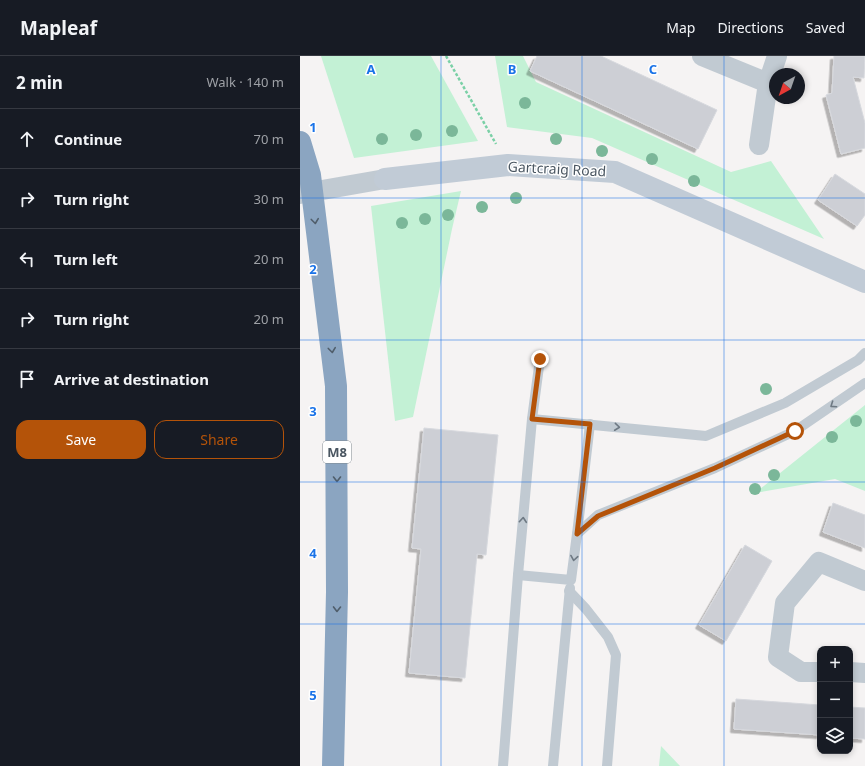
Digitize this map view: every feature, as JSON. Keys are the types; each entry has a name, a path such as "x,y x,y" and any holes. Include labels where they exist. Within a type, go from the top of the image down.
{"highway":[{"name":"M8","path":"300,142 310,175 336,386 337,592 333,766"}],"street":[{"path":"702,56 768,83"},
{"path":"759,145 768,83 777,56"},
{"name":"Gartcraig Road","path":"300,194 385,179 508,165 615,172 865,282"},
{"path":"817,672 801,672 778,656 785,603 819,562 865,581"},
{"path":"853,672 865,672"}],"lane":[{"path":"532,419 706,436 784,402 858,360 865,353"},
{"path":"503,766 532,419 540,359"},
{"path":"577,534 598,516 715,468 795,431 865,383"},
{"path":"553,766 570,580 590,424"},
{"path":"518,575 570,580"},
{"path":"570,592 586,609 608,637 616,656 607,766"}],"path":[{"path":"446,56 508,165"}],"green space":[{"path":"321,56 431,56 478,141 354,158"},
{"path":"495,56 523,56 536,82 731,172 771,161 824,239 592,138 507,127"},
{"path":"461,191 413,417 395,421 371,206"},
{"path":"865,405 865,491 835,479 755,493"},
{"path":"661,746 680,766 659,766"}],"building":[{"path":"537,56 601,56 717,110 698,149 530,71"},
{"path":"834,56 865,56 864,78 853,77 865,123 865,148 841,154 826,95 832,93"},
{"path":"835,174 865,194 865,215 857,226 818,200"},
{"path":"424,428 498,435 486,555 477,554 465,678 409,673 421,549 412,548"},
{"path":"833,503 865,515 865,548 823,532"},
{"path":"745,545 772,561 726,641 699,625"},
{"path":"736,699 817,705 817,735 734,729"},
{"path":"853,707 865,708 865,739 853,738"}],"route":[{"path":"540,359 532,419 590,424 577,534 598,516 715,468 795,431"}]}
